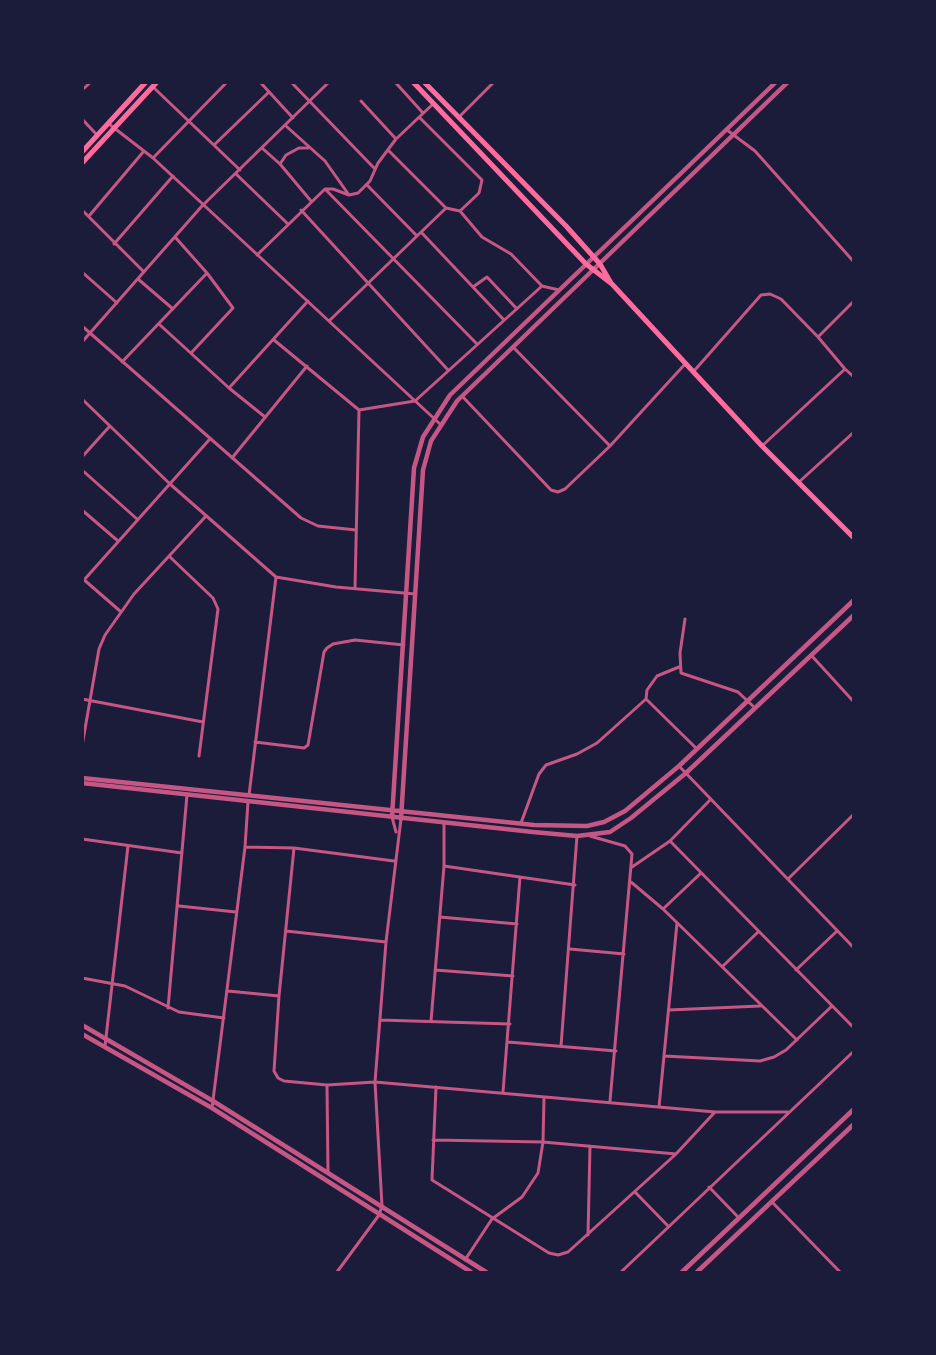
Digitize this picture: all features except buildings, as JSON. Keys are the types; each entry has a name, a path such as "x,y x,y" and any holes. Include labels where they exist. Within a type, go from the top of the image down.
{"highway":[{"path":"82,152 146,82"},
{"path":"413,82 586,264 612,284 762,446 854,538"},
{"path":"424,82 593,256 612,284"},
{"path":"82,163 155,85"}],"street":[{"path":"82,90 91,82"},
{"path":"153,158 226,82"},
{"path":"260,82 293,118"},
{"path":"291,82 375,169"},
{"path":"395,82 423,113"},
{"path":"458,118 495,82"},
{"path":"397,834 392,818 414,468 423,438 433,418 450,395 776,82"},
{"path":"338,1272 379,1215 382,1206 375,1082 394,861 402,810 423,470 431,441 440,424 462,396 788,82"},
{"path":"82,342 202,206 328,83"},
{"path":"155,85 240,170"},
{"path":"214,145 269,92"},
{"path":"361,101 396,139"},
{"path":"257,255 325,189 333,189 349,195 356,194 367,185 396,139 433,104"},
{"path":"419,117 482,180 479,193 460,211"},
{"path":"82,119 98,136"},
{"path":"109,124 153,158 202,206 330,320 440,424"},
{"path":"286,126 330,168 349,195"},
{"path":"727,130 755,151 854,262"},
{"path":"280,164 286,155 299,148 310,147"},
{"path":"262,148 280,164 311,201"},
{"path":"388,150 446,208 460,211 482,237 511,254 542,286 560,291"},
{"path":"89,216 144,151"},
{"path":"236,174 288,224"},
{"path":"114,244 172,176"},
{"path":"367,185 417,236"},
{"path":"325,189 477,344"},
{"path":"330,320 446,208"},
{"path":"82,210 144,272"},
{"path":"301,210 448,371"},
{"path":"421,232 504,320"},
{"path":"175,237 207,273 233,308 192,352"},
{"path":"82,272 117,303"},
{"path":"122,362 160,325 207,273"},
{"path":"473,287 487,277 517,309"},
{"path":"138,279 174,309"},
{"path":"274,340 359,410 415,401 542,286"},
{"path":"693,372 761,295 770,294 781,300 854,377"},
{"path":"229,388 308,301"},
{"path":"818,337 854,301"},
{"path":"160,325 229,388 265,417"},
{"path":"82,326 209,439 310,523 356,530"},
{"path":"513,347 610,446"},
{"path":"462,396 551,490 558,492 565,489 610,446 686,363"},
{"path":"232,458 307,366"},
{"path":"762,446 845,369"},
{"path":"82,399 170,484 276,577 416,594"},
{"path":"355,588 359,410"},
{"path":"82,457 109,426"},
{"path":"798,483 854,432"},
{"path":"120,611 83,579 209,439"},
{"path":"82,470 137,519"},
{"path":"82,510 118,542"},
{"path":"82,746 92,700 99,649 120,611 206,516"},
{"path":"170,557 213,598 218,609 198,756"},
{"path":"212,1108 228,991 248,802 276,577"},
{"path":"82,778 521,823 579,827 604,822 625,811 679,766 854,600"},
{"path":"82,783 401,819 577,836 609,832 686,773 854,615"},
{"path":"685,619 679,667 686,676 726,687 755,708"},
{"path":"255,742 304,748 308,745 324,652 333,644 355,640 404,645"},
{"path":"810,656 854,702"},
{"path":"521,823 539,774 546,765 577,754 597,743 646,699 647,690 657,676 679,667"},
{"path":"82,699 203,722"},
{"path":"646,699 697,749"},
{"path":"679,766 854,948"},
{"path":"168,1008 188,789"},
{"path":"632,867 670,841 711,800"},
{"path":"788,879 854,814"},
{"path":"431,1021 444,867 444,822"},
{"path":"561,1046 577,836"},
{"path":"588,836 630,850 632,867 610,1101"},
{"path":"82,839 182,853"},
{"path":"670,841 854,1028"},
{"path":"105,1046 128,846"},
{"path":"245,847 294,848 394,861"},
{"path":"294,848 274,1071 284,1082 327,1085 375,1082 715,1112 788,1112"},
{"path":"444,867 575,885"},
{"path":"663,909 701,873"},
{"path":"503,1092 520,877"},
{"path":"631,881 723,966 797,1040"},
{"path":"179,906 236,912"},
{"path":"440,917 517,924"},
{"path":"659,1107 677,922"},
{"path":"286,931 386,942"},
{"path":"796,970 837,931"},
{"path":"723,966 759,932"},
{"path":"570,949 624,954"},
{"path":"435,970 513,976"},
{"path":"82,978 113,982 179,1012 224,1018"},
{"path":"228,991 279,996"},
{"path":"669,1010 761,1005"},
{"path":"664,1056 760,1061 786,1050 832,1006"},
{"path":"380,1020 510,1024"},
{"path":"82,1025 213,1101 486,1272"},
{"path":"82,1034 212,1108 471,1272"},
{"path":"508,1042 616,1051"},
{"path":"621,1272 854,1051"},
{"path":"327,1085 328,1173"},
{"path":"436,1088 432,1180 549,1253 558,1254 568,1252 588,1235 676,1154 715,1112"},
{"path":"465,1260 492,1219 522,1197 538,1173 543,1142 544,1098"},
{"path":"682,1272 854,1109"},
{"path":"697,1272 854,1124"},
{"path":"433,1140 543,1142 676,1154"},
{"path":"588,1235 590,1146"},
{"path":"709,1187 739,1218"},
{"path":"635,1192 668,1226"},
{"path":"772,1202 840,1272"}]}
